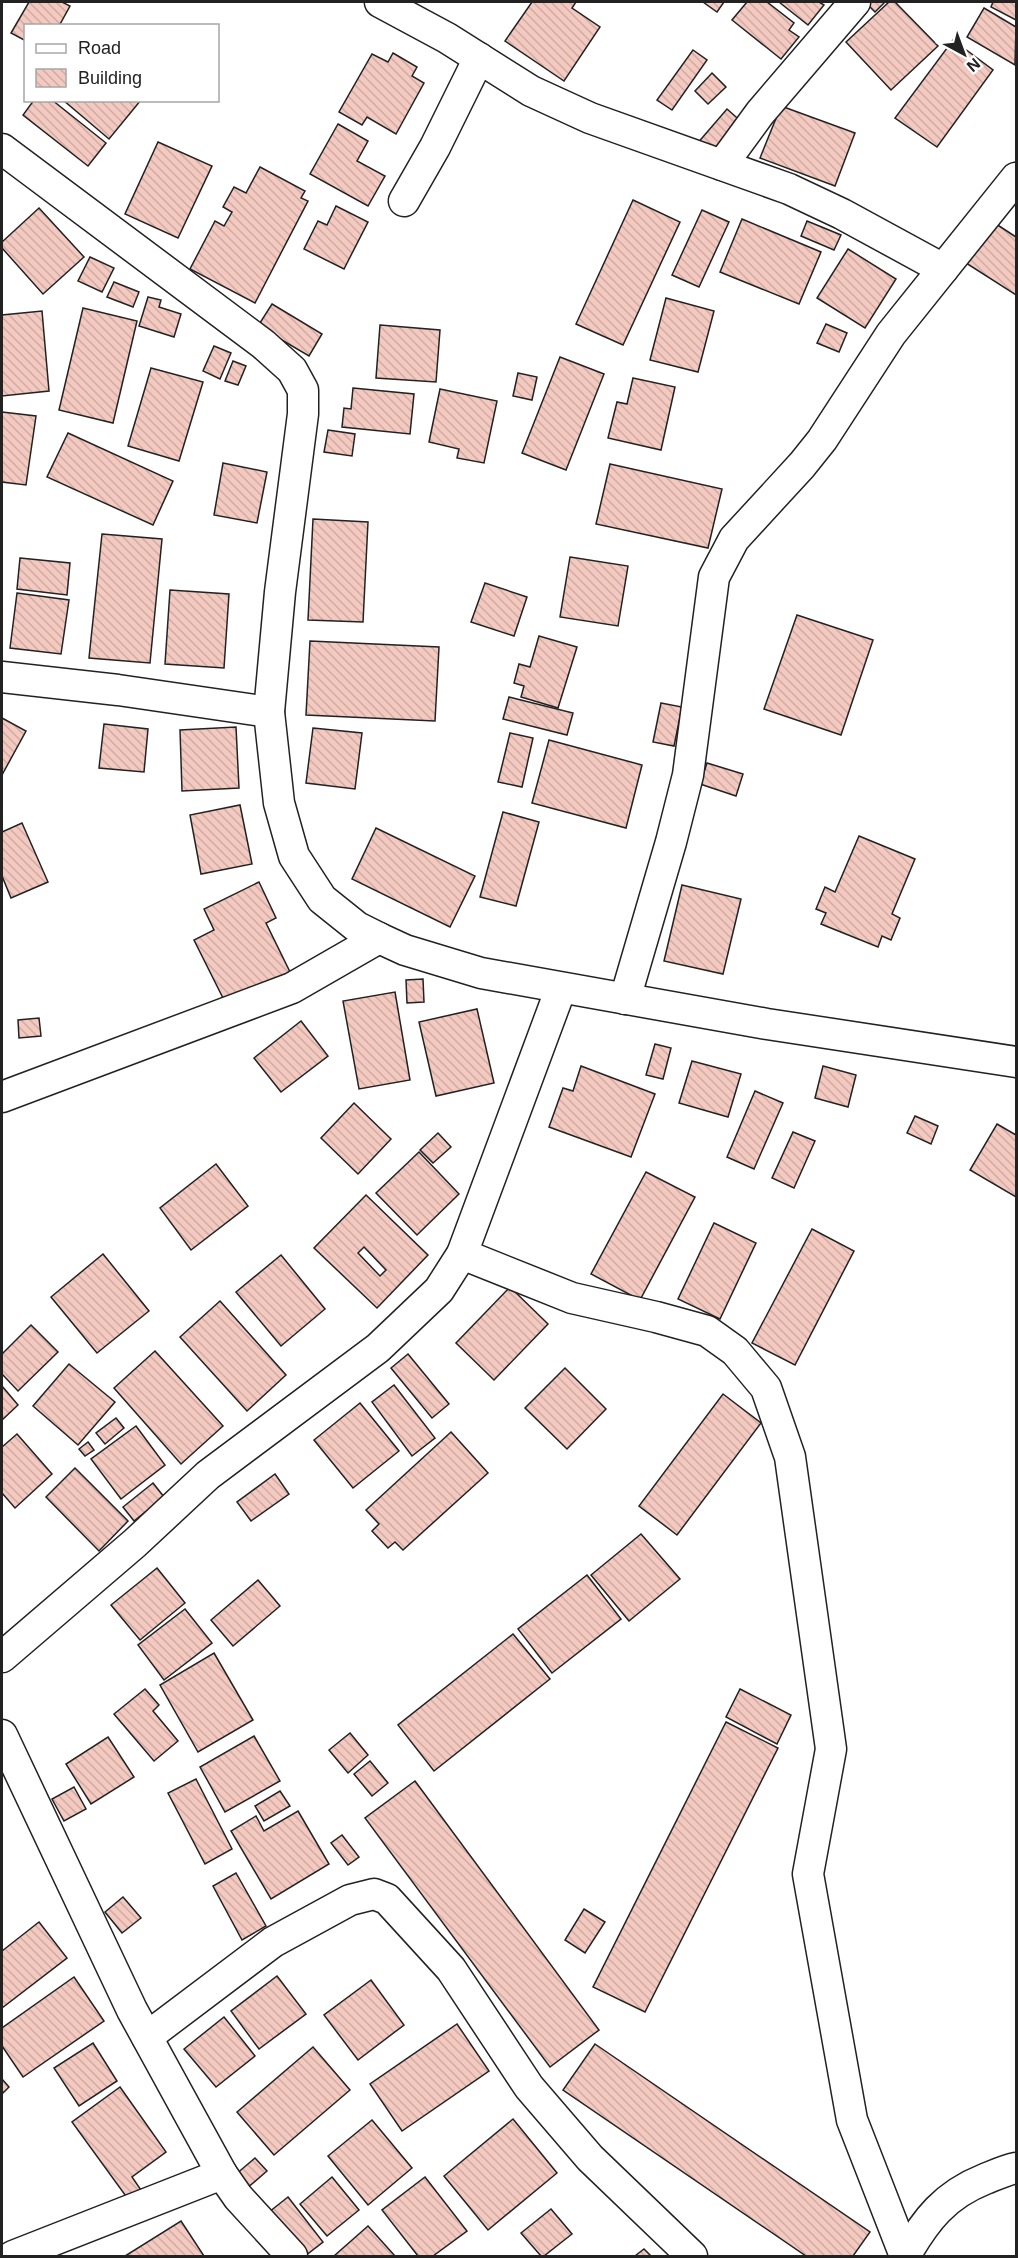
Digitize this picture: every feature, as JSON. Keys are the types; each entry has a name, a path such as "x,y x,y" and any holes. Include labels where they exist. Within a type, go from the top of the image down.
{"street":[{"path":"380,2 531,91 590,118 789,189 842,213 943,270"},
{"path":"722,165 760,113 855,2"},
{"path":"404,201 435,147 478,58"},
{"path":"3,159 263,345 292,370 303,390 303,414 280,592 269,712 279,803 294,856 322,899 357,927 379,938 405,950 481,973 767,1024 1017,1062"},
{"path":"625,999 672,842 688,775 714,577 734,539 822,440 891,334 1017,178"},
{"path":"2,677 118,690 269,712"},
{"path":"2,1097 292,988 379,938"},
{"path":"2,1657 135,1543 208,1475 378,1348 439,1290 462,1254 561,988"},
{"path":"462,1254 572,1298 706,1331 735,1351 766,1388 790,1457 831,1749 808,1874 852,2120 905,2256 920,2231 940,2206 965,2187 1017,2168"},
{"path":"2,1735 132,2010 222,2174 238,2197 292,2256"},
{"path":"147,2037 273,1942 350,1900 374,1894 387,1899 451,1969 529,2087 590,2158 692,2256"},
{"path":"13,2256 222,2174"}],"building":[{"path":"29,2 62,2 70,6 60,24 24,24 24,40 11,33"},
{"path":"532,2 576,2 572,8 600,27 564,81 505,41"},
{"path":"703,2 724,2 717,12"},
{"path":"747,2 767,2 794,23 789,30 799,37 781,59 732,20"},
{"path":"779,2 819,2 824,5 808,25"},
{"path":"885,2 875,12 866,3"},
{"path":"889,2 895,2 938,46 891,90 846,42"},
{"path":"993,2 1016,2 1016,20 991,7"},
{"path":"984,8 1016,27 1015,65 967,37"},
{"path":"953,40 993,70 937,147 895,118"},
{"path":"693,50 707,60 672,110 657,100"},
{"path":"393,53 417,67 412,76 424,83 396,134 367,117 362,125 339,112 372,54 388,62"},
{"path":"712,73 726,87 708,104 695,91"},
{"path":"33,102 55,102 106,143 88,166 23,115"},
{"path":"65,102 139,102 109,139"},
{"path":"781,106 855,133 835,186 760,158"},
{"path":"727,109 744,124 713,160 696,145"},
{"path":"338,124 368,141 357,161 385,176 368,206 310,174"},
{"path":"158,142 212,166 178,238 125,214"},
{"path":"260,167 305,191 301,198 308,201 255,303 190,269 215,221 224,226 232,212 223,207 234,187 246,193"},
{"path":"633,200 680,222 623,345 576,324"},
{"path":"336,206 368,222 344,269 304,249 318,221 327,225"},
{"path":"39,208 84,257 43,294 2,248 2,242"},
{"path":"702,210 729,222 699,287 672,275"},
{"path":"742,219 821,252 799,304 720,272"},
{"path":"807,221 841,235 834,250 801,236"},
{"path":"993,222 1016,237 1016,295 966,263"},
{"path":"848,249 896,279 865,328 817,298"},
{"path":"90,257 114,268 102,292 78,281"},
{"path":"114,282 139,292 133,307 107,297"},
{"path":"148,297 161,300 159,307 181,314 174,337 139,326"},
{"path":"666,298 714,311 698,372 650,360"},
{"path":"272,304 322,334 309,356 258,326"},
{"path":"83,308 137,321 113,423 59,410"},
{"path":"42,311 49,391 2,396 2,315"},
{"path":"826,324 847,333 839,352 817,343"},
{"path":"380,325 440,330 436,382 376,378"},
{"path":"214,346 231,353 220,379 203,371"},
{"path":"560,357 604,374 566,470 522,453"},
{"path":"233,361 246,366 238,385 225,381"},
{"path":"151,368 203,382 179,461 128,446"},
{"path":"518,373 537,377 532,400 513,396"},
{"path":"633,378 675,387 661,450 608,438 617,402 627,404"},
{"path":"353,388 414,394 410,434 342,427 344,408 351,409"},
{"path":"440,389 497,401 484,463 457,458 459,449 429,442"},
{"path":"2,412 36,416 26,485 2,482"},
{"path":"328,430 355,434 352,456 324,452"},
{"path":"68,433 173,481 153,525 47,477"},
{"path":"223,463 267,472 257,523 214,515"},
{"path":"610,464 722,489 708,548 596,524"},
{"path":"313,519 368,522 363,622 308,620"},
{"path":"102,534 162,539 150,663 89,658"},
{"path":"570,557 628,566 618,626 560,617"},
{"path":"20,558 70,563 67,595 17,589"},
{"path":"485,583 527,597 514,636 471,622"},
{"path":"170,590 229,594 224,668 165,664"},
{"path":"17,593 69,600 61,654 10,648"},
{"path":"797,615 873,640 841,735 764,709"},
{"path":"539,636 577,647 558,708 521,697 524,686 514,683 519,664 530,667"},
{"path":"310,641 439,647 435,721 306,715"},
{"path":"509,697 573,713 567,735 503,719"},
{"path":"661,703 682,707 674,746 653,742"},
{"path":"2,718 26,731 2,775"},
{"path":"104,724 148,729 144,772 99,768"},
{"path":"236,727 239,788 182,791 180,730"},
{"path":"313,728 362,733 355,789 306,783"},
{"path":"510,733 533,738 522,787 498,782"},
{"path":"549,740 642,765 626,828 532,803"},
{"path":"707,763 743,774 736,796 700,784"},
{"path":"240,805 252,864 201,874 190,815"},
{"path":"503,812 539,822 516,906 480,897"},
{"path":"22,823 48,882 11,898 2,876 2,832"},
{"path":"376,828 475,876 450,927 352,879"},
{"path":"859,836 915,859 892,914 900,918 891,940 882,936 878,947 821,924 826,913 816,909 825,887 835,892"},
{"path":"259,882 276,918 266,923 290,972 226,1004 194,940 214,930 204,909"},
{"path":"682,885 741,899 723,974 664,961"},
{"path":"423,979 424,1002 407,1003 406,980"},
{"path":"395,992 410,1080 359,1089 343,1001"},
{"path":"477,1009 494,1083 436,1096 419,1022"},
{"path":"39,1018 41,1036 19,1038 18,1020"},
{"path":"301,1021 328,1056 281,1092 254,1058"},
{"path":"655,1044 671,1048 663,1079 646,1075"},
{"path":"692,1061 741,1074 728,1117 679,1103"},
{"path":"581,1066 655,1094 631,1157 549,1127 563,1088 573,1091"},
{"path":"823,1066 856,1075 848,1107 815,1098"},
{"path":"755,1091 783,1103 754,1169 727,1157"},
{"path":"354,1103 391,1139 358,1174 321,1138"},
{"path":"915,1116 938,1126 931,1144 907,1133"},
{"path":"997,1124 1016,1135 1016,1197 970,1170"},
{"path":"793,1132 815,1141 794,1188 772,1178"},
{"path":"438,1133 451,1147 433,1163 420,1150"},
{"path":"419,1152 459,1194 417,1235 376,1193"},
{"path":"216,1164 248,1206 191,1250 160,1208"},
{"path":"646,1172 695,1197 640,1300 591,1274"},
{"path":"366,1195 428,1255 377,1308 314,1248","holes":["364,1247 386,1270 380,1276 358,1253"]},
{"path":"714,1223 756,1243 720,1319 678,1299"},
{"path":"812,1229 854,1251 795,1365 752,1343"},
{"path":"103,1254 149,1311 97,1353 51,1297"},
{"path":"281,1255 325,1309 281,1346 236,1292"},
{"path":"510,1287 548,1324 494,1380 456,1343"},
{"path":"220,1301 286,1375 247,1411 180,1337"},
{"path":"31,1325 58,1352 18,1391 2,1374 2,1354"},
{"path":"155,1351 223,1426 181,1464 114,1388"},
{"path":"408,1354 449,1404 432,1418 391,1368"},
{"path":"69,1364 115,1402 78,1445 33,1406"},
{"path":"565,1368 606,1409 567,1449 525,1408"},
{"path":"394,1385 435,1438 412,1456 372,1402"},
{"path":"2,1386 18,1405 2,1420"},
{"path":"723,1394 761,1423 677,1535 639,1506"},
{"path":"360,1403 399,1451 353,1488 314,1440"},
{"path":"116,1418 124,1428 105,1444 96,1433"},
{"path":"136,1426 165,1465 121,1499 91,1459"},
{"path":"451,1432 488,1473 403,1550 395,1542 388,1548 372,1531 379,1524 366,1510"},
{"path":"17,1434 52,1474 15,1508 2,1493 2,1447"},
{"path":"88,1442 94,1450 85,1456 79,1449"},
{"path":"75,1468 128,1521 99,1551 46,1497"},
{"path":"275,1474 289,1494 251,1521 237,1502"},
{"path":"153,1483 164,1497 134,1521 123,1507"},
{"path":"641,1534 680,1579 629,1621 591,1575"},
{"path":"157,1568 185,1603 140,1640 111,1605"},
{"path":"587,1575 621,1619 552,1673 518,1629"},
{"path":"258,1580 280,1606 233,1646 211,1620"},
{"path":"185,1609 212,1643 164,1680 138,1645"},
{"path":"513,1634 550,1679 434,1771 398,1725"},
{"path":"214,1653 253,1720 198,1752 160,1685"},
{"path":"145,1689 159,1705 153,1711 178,1741 154,1761 114,1714"},
{"path":"740,1689 791,1715 777,1744 726,1717"},
{"path":"726,1722 778,1748 645,2012 593,1987"},
{"path":"350,1733 368,1755 348,1773 329,1750"},
{"path":"254,1736 280,1781 225,1812 200,1767"},
{"path":"108,1737 134,1777 91,1804 66,1764"},
{"path":"370,1761 388,1783 372,1796 354,1774"},
{"path":"196,1779 232,1849 205,1864 168,1793"},
{"path":"415,1781 599,2030 550,2067 365,1818"},
{"path":"74,1787 86,1809 64,1821 52,1799"},
{"path":"280,1791 290,1806 264,1821 255,1806"},
{"path":"298,1811 329,1864 271,1899 231,1831 256,1816 264,1831"},
{"path":"342,1835 359,1857 348,1865 331,1843"},
{"path":"236,1873 266,1926 242,1940 213,1886"},
{"path":"123,1897 141,1918 122,1933 105,1912"},
{"path":"584,1909 605,1922 585,1953 565,1940"},
{"path":"39,1922 67,1958 2,2008 2,1951"},
{"path":"277,1976 306,2014 259,2049 231,2011"},
{"path":"74,1977 104,2021 23,2077 2,2046 2,2028"},
{"path":"371,1980 404,2025 358,2060 324,2015"},
{"path":"224,2017 255,2056 216,2087 184,2049"},
{"path":"457,2024 489,2071 402,2131 370,2084"},
{"path":"93,2043 117,2081 79,2106 54,2068"},
{"path":"595,2044 870,2232 853,2256 806,2256 563,2090"},
{"path":"313,2047 350,2090 274,2155 237,2112"},
{"path":"2,2079 9,2087 2,2094"},
{"path":"120,2087 166,2152 132,2177 141,2190 128,2199 72,2122"},
{"path":"513,2119 557,2173 488,2230 444,2176"},
{"path":"372,2120 412,2168 368,2205 328,2156"},
{"path":"255,2158 267,2171 246,2189 235,2175"},
{"path":"332,2177 359,2210 327,2236 300,2204"},
{"path":"425,2177 467,2231 433,2256 418,2256 382,2210"},
{"path":"288,2197 323,2242 305,2256 269,2212"},
{"path":"551,2209 572,2234 541,2256 521,2233"},
{"path":"181,2221 204,2256 125,2256"},
{"path":"368,2226 395,2256 334,2256"},
{"path":"644,2249 651,2256 635,2256"}]}
